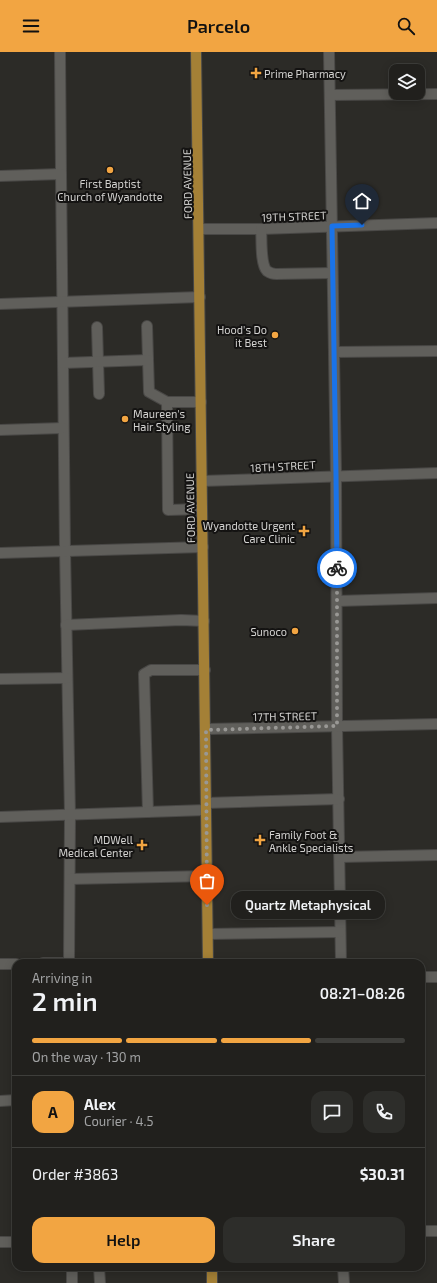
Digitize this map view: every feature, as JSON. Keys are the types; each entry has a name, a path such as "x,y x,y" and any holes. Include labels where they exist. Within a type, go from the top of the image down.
{"main road":[{"name":"FORD AVENUE","path":"196,52 200,229 208,959"},
{"path":"212,1271 212,1283"}],"street":[{"path":"60,52 62,363 70,815 69,959"},
{"path":"329,52 336,475 337,726 341,959"},
{"path":"330,95 437,94"},
{"path":"0,176 61,174"},
{"name":"19TH STREET","path":"200,229 261,229 437,223"},
{"path":"261,229 263,264 270,273 332,272"},
{"path":"0,304 200,297"},
{"path":"148,326 149,392 167,402 201,402"},
{"path":"97,327 99,394"},
{"path":"334,352 437,351"},
{"path":"62,363 148,360"},
{"path":"167,402 168,510 202,509"},
{"path":"0,430 63,428"},
{"name":"18TH STREET","path":"202,481 336,475 437,473"},
{"path":"0,552 203,547"},
{"path":"337,601 437,598"},
{"path":"66,625 181,620 204,621"},
{"path":"148,812 144,674 151,670 205,670"},
{"path":"0,680 67,678"},
{"name":"17TH STREET","path":"206,730 437,724"},
{"path":"0,817 148,812 339,799"},
{"path":"340,857 437,855"},
{"path":"70,879 207,876"},
{"path":"208,934 340,932"},
{"path":"0,964 12,964"},
{"path":"425,977 437,976"},
{"path":"0,1101 12,1100"},
{"path":"425,1231 437,1231"},
{"path":"0,1242 12,1242"},
{"path":"72,1271 72,1283"},
{"path":"99,1271 100,1283"},
{"path":"343,1271 344,1283"}],"way so far":[{"path":"207,905 206,730 337,726 337,568"}],"place":[{"name":"Prime Pharmacy","path":"256,73"},
{"name":"First Baptist Church of Wyandotte","path":"110,170"},
{"name":"Hood's Do it Best","path":"275,335"},
{"name":"Maureen's Hair Styling","path":"125,419"},
{"name":"Wyandotte Urgent Care Clinic","path":"304,531"},
{"name":"Sunoco","path":"295,631"},
{"name":"Family Foot & Ankle Specialists","path":"260,840"},
{"name":"MDWell Medical Center","path":"142,845"},
{"name":"Quartz Metaphysical","path":"207,905"}],"route":[{"path":"337,568 332,226 362,225"}]}
